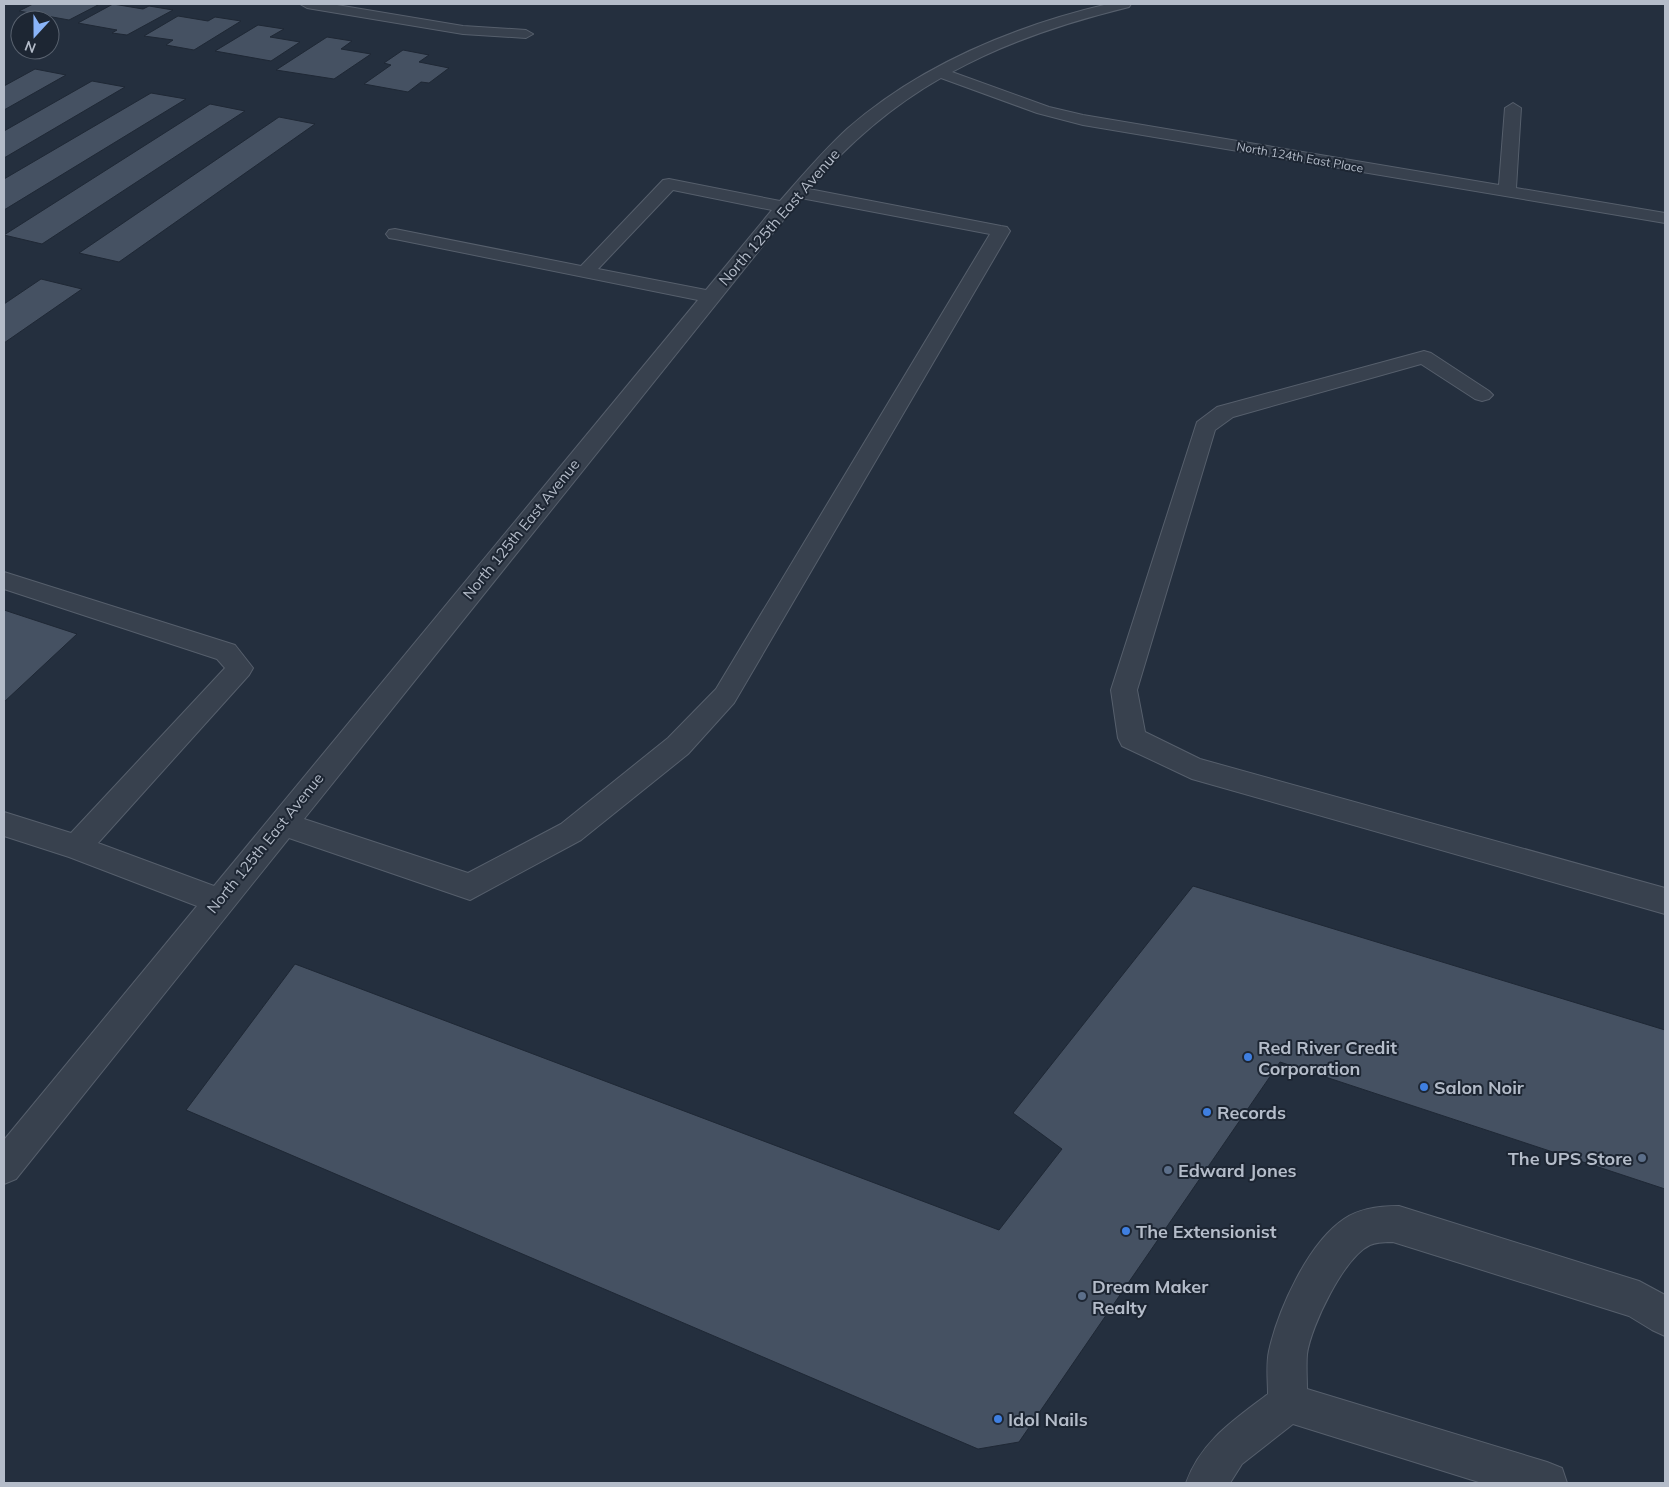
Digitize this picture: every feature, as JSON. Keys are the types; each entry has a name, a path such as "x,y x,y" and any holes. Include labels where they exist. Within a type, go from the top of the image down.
{"street":[{"path":"307,4 463,30 526,34"},
{"name":"North 125th East Avenue","path":"4,1166 280,823 790,199 826,159 865,122 909,91 982,51 1057,22 1124,4"},
{"name":"North 124th East Place","path":"941,73 1043,110 1084,120 1665,218"},
{"path":"1507,191 1513,108"},
{"path":"280,823 470,887 571,832 678,746 725,696 1001,230 790,199 669,184 585,272"},
{"path":"395,234 710,297"},
{"path":"1482,395 1424,357 1225,412 1205,427 1124,690 1132,738 1192,768 1665,901"},
{"path":"4,580 226,652 240,668 76,847"},
{"path":"4,824 76,847 219,901"},
{"path":"1288,1403 1288,1354 1298,1316 1330,1257 1356,1232 1376,1224 1399,1224 1639,1300 1665,1317"},
{"path":"1206,1483 1228,1450 1288,1403"},
{"path":"1288,1403 1547,1483"}],"building":[{"path":"33,4 98,5 69,20 60,18 60,10 21,10"},
{"path":"113,4 143,9 149,6 173,10 127,35 112,33 117,30 78,23"},
{"path":"178,16 208,21 215,17 241,21 194,50 166,45 173,40 144,36"},
{"path":"258,25 284,29 270,37 300,42 271,61 215,51"},
{"path":"327,37 352,41 341,49 371,54 334,79 276,70"},
{"path":"403,50 429,55 419,62 449,68 429,83 421,82 408,92 364,84 391,65 384,63"},
{"path":"35,69 66,75 4,110 4,86"},
{"path":"92,81 125,87 4,158 4,131"},
{"path":"151,93 186,99 4,210 4,179"},
{"path":"210,104 245,111 42,244 4,235"},
{"path":"279,117 315,124 119,262 79,253"},
{"path":"41,279 82,289 4,343 4,304"},
{"path":"4,610 77,634 4,702"},
{"path":"1193,886 1665,1030 1665,1189 1280,1062 1019,1442 978,1449 186,1110 295,964 999,1230 1062,1149 1013,1113"}],"place":[{"name":"Red River Credit Corporation","path":"1248,1057"},
{"name":"Salon Noir","path":"1424,1087"},
{"name":"Records","path":"1207,1112"},
{"name":"The UPS Store","path":"1642,1158"},
{"name":"Edward Jones","path":"1168,1170"},
{"name":"The Extensionist","path":"1126,1231"},
{"name":"Dream Maker Realty","path":"1082,1296"},
{"name":"Idol Nails","path":"998,1419"}]}
